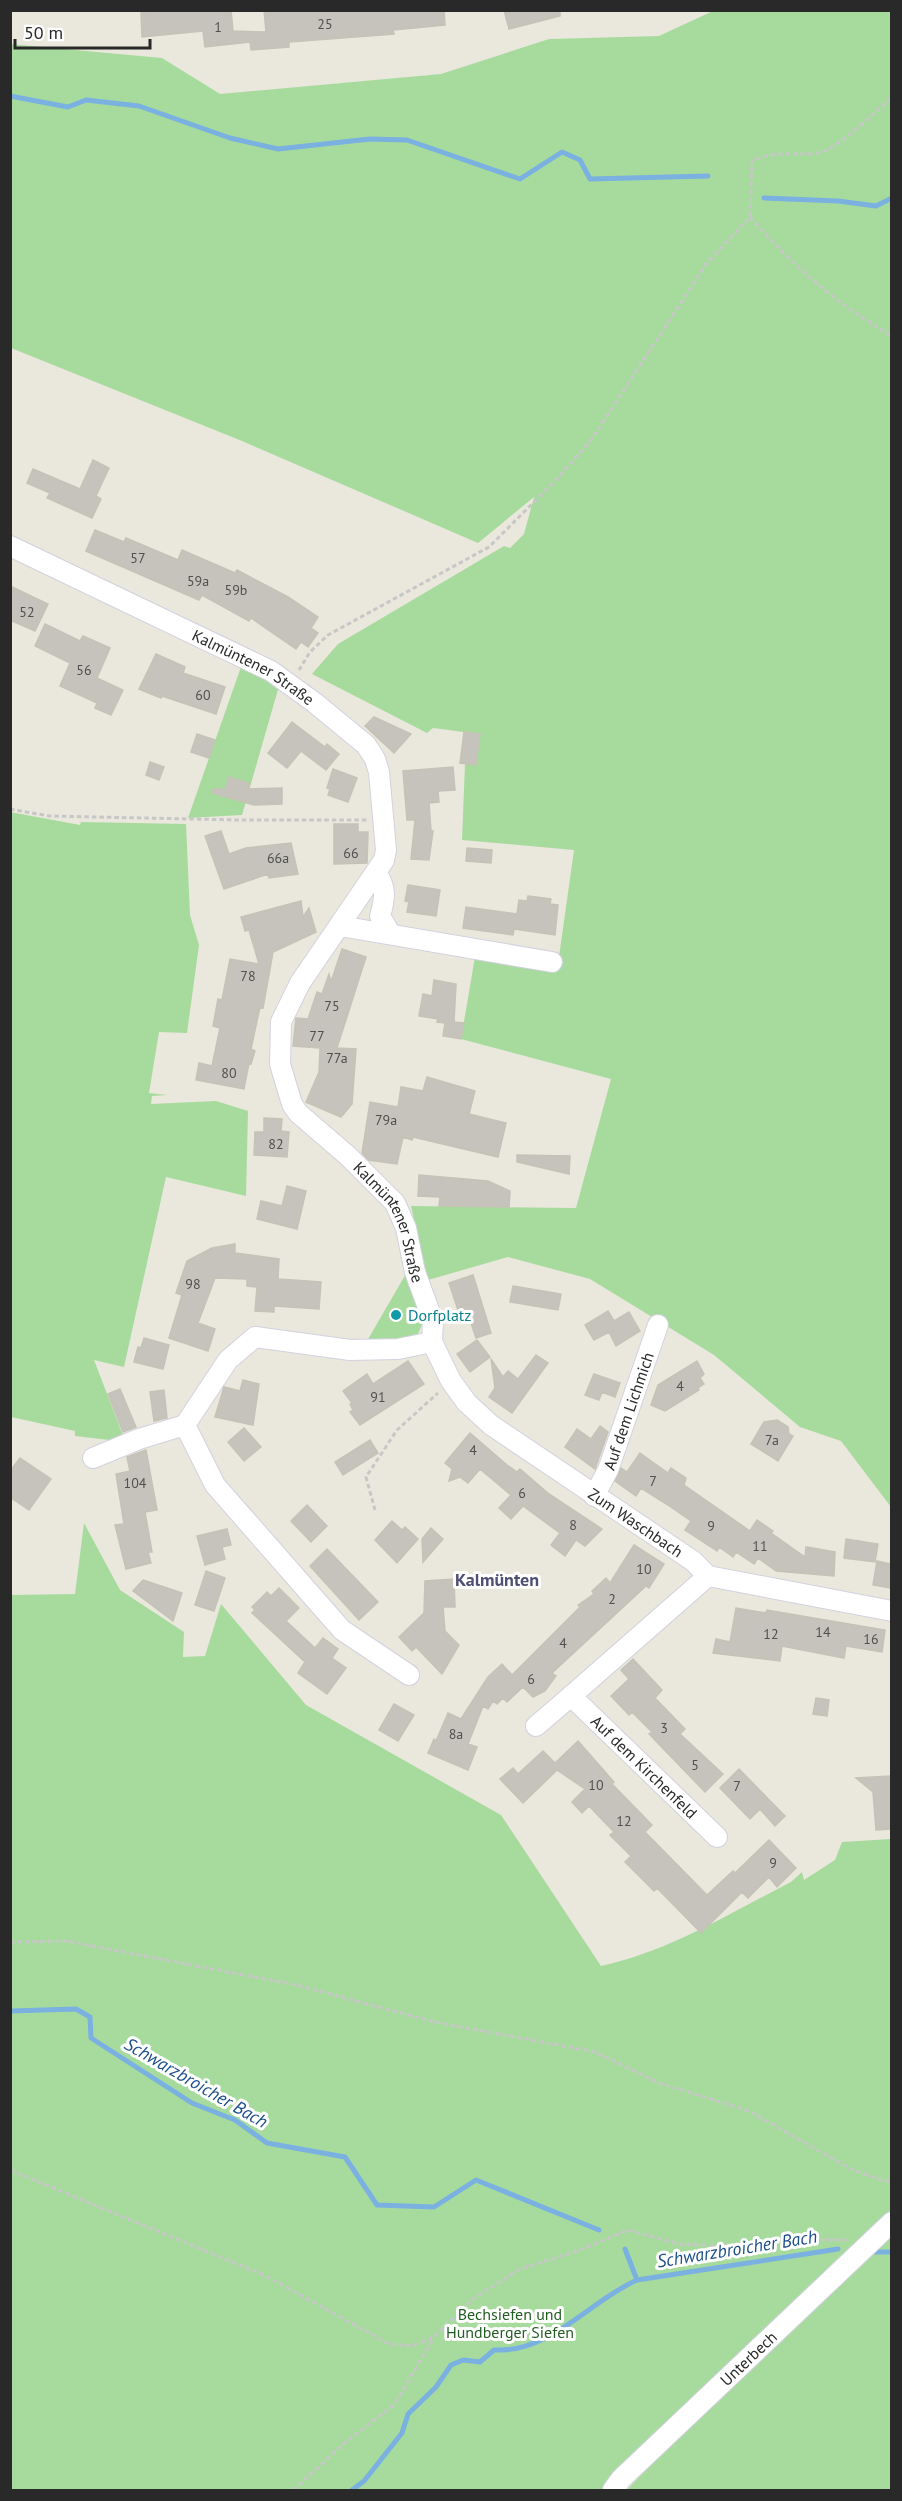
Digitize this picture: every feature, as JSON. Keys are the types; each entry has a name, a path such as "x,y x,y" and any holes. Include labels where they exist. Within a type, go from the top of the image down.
{"street":[{"name":"Kalmüntener Straße","path":"10,546 234,652 290,684 370,750 379,772 386,850 376,873 286,1009 280,1027 280,1068 298,1113 395,1203 406,1228 415,1272 433,1321 432,1342"},
{"path":"376,873 383,882 385,901 380,916 390,933"},
{"path":"340,926 552,962"},
{"name":"Auf dem Lichmich","path":"594,1496 606,1476 658,1325"},
{"path":"93,1458 139,1438 185,1425 228,1360 255,1337 351,1350 398,1349 432,1342"},
{"name":"Zum Waschbach","path":"432,1342 451,1381 479,1416 693,1561 708,1576"},
{"path":"185,1425 214,1485 342,1630 409,1676"},
{"path":"536,1726 708,1576 891,1611"},
{"name":"Auf dem Kirchenfeld","path":"571,1696 717,1838"},
{"name":"Unterbech","path":"613,2490 629,2471 882,2239 891,2222"}],"path":[{"path":"290,684 310,652 328,635 489,547 546,490 592,439 706,264 750,217 752,161 765,155 819,153 835,145 891,97"},
{"path":"750,217 789,261 846,309 891,336"},
{"path":"10,809 49,816 383,820"},
{"path":"375,1510 366,1477 397,1430 451,1381"},
{"path":"10,1942 66,1941 296,1985 435,2022 595,2052 660,2084 748,2111 851,2169 884,2181 891,2181"},
{"path":"10,2170 266,2276 389,2344 412,2346 434,2337"},
{"path":"293,2490 347,2441 394,2405 434,2337 473,2299 520,2269 578,2251 628,2230 679,2244 720,2246 782,2239 882,2239"}],"green space":[{"path":"713,11 891,11 891,1507 841,1441 800,1427 714,1355 590,1279 508,1257 428,1280 411,1206 576,1208 611,1079 461,1039 475,957 557,971 574,850 462,840 465,764 476,765 479,734 433,728 427,733 312,674 338,644 504,546 510,548 524,534 534,497 478,543 242,441 11,348 10,44 162,58 220,94 441,74 549,39 659,36"},
{"path":"242,664 279,686 242,815 188,818"},
{"path":"10,812 80,825 81,822 186,824 190,915 199,945 187,1033 159,1032 149,1093 167,1095 152,1096 151,1104 216,1101 248,1111 246,1196 166,1177 124,1367 94,1360 124,1438 118,1441 75,1436 75,1431 11,1417"},
{"path":"407,1272 423,1322 418,1334 412,1339 367,1341"},
{"name":"Bechsiefen und Hundberger Siefen","path":"84,1523 120,1590 184,1632 183,1657 205,1656 221,1604 306,1705 501,1815 601,1966 626,1960 698,1930 791,1882 802,1872 804,1880 835,1860 842,1842 891,1839 891,2490 627,2490 682,2430 605,2490 11,2490 10,1595 75,1594"}],"building":[{"path":"162,10 231,10 233,31 266,32 264,10 444,10 445,25 393,30 394,34 289,42 289,47 251,50 250,42 205,47 203,31 142,37 141,13"},
{"path":"504,10 560,10 560,16 509,29"},
{"path":"93,460 109,468 96,496 101,499 92,518 47,498 50,493 27,483 33,469 80,489"},
{"path":"95,530 124,542 126,538 178,560 182,550 235,573 237,570 288,597 318,617 311,628 318,633 308,647 301,642 296,649 251,618 249,621 202,595 199,600 86,551"},
{"path":"10,586 48,604 35,631 10,620"},
{"path":"45,624 80,641 83,636 110,648 97,678 123,690 111,715 95,708 97,703 60,686 70,663 35,646"},
{"path":"156,654 185,667 183,673 225,687 216,714 139,689"},
{"path":"374,717 411,734 394,753 365,726"},
{"path":"292,722 325,747 327,744 339,754 326,770 301,751 287,768 268,753"},
{"path":"464,732 480,734 476,765 460,763"},
{"path":"197,734 215,740 209,758 191,752"},
{"path":"150,762 164,767 159,780 146,775"},
{"path":"453,767 455,790 438,791 439,802 429,803 431,831 433,831 429,860 411,859 415,820 407,820 403,771"},
{"path":"333,769 357,778 348,802 328,795 330,789 327,788"},
{"path":"229,777 249,783 248,789 282,788 282,804 254,805 212,793 213,789 226,789"},
{"path":"334,824 358,824 358,832 368,832 367,863 334,864"},
{"path":"221,831 229,854 246,848 291,843 298,874 269,878 268,874 224,889 205,836"},
{"path":"467,848 492,850 491,863 466,861"},
{"path":"408,885 440,890 436,916 407,912 409,902 405,901"},
{"path":"528,896 551,899 550,904 558,905 555,935 514,929 513,935 463,928 466,907 517,914 519,900 527,901"},
{"path":"301,901 303,917 309,908 316,932 273,952 263,1008 260,1007 251,1049 255,1051 251,1064 249,1063 244,1089 196,1080 199,1063 212,1066 220,1028 213,1026 218,999 222,1000 230,959 259,964 249,930 245,931 241,917"},
{"path":"342,949 366,957 337,1048 356,1049 352,1104 341,1117 306,1102 319,1072 320,1048 293,1046 296,1018 308,1019 317,992 322,994 329,974 331,982"},
{"path":"434,980 456,984 454,1022 464,1023 461,1039 443,1036 445,1023 437,1022 438,1019 419,1016 423,994 432,996"},
{"path":"427,1077 475,1091 469,1114 506,1123 498,1157 413,1137 412,1140 403,1137 397,1164 368,1160 362,1153 370,1102 398,1107 401,1087 423,1091"},
{"path":"264,1118 282,1119 281,1131 289,1132 287,1157 254,1155 255,1132 264,1132"},
{"path":"517,1155 570,1156 569,1174 517,1162"},
{"path":"419,1175 488,1181 510,1191 509,1207 439,1206 440,1197 418,1196"},
{"path":"287,1186 306,1191 297,1229 257,1219 261,1201 282,1206"},
{"path":"235,1244 235,1253 279,1259 278,1279 321,1282 319,1309 274,1306 274,1312 255,1311 257,1287 247,1286 247,1279 215,1278 198,1323 215,1329 208,1351 169,1338 182,1295 176,1293 187,1261 212,1248"},
{"path":"473,1275 491,1333 476,1338 468,1314 460,1316 449,1283"},
{"path":"513,1286 561,1294 558,1310 510,1302"},
{"path":"608,1311 614,1321 629,1312 640,1331 616,1346 609,1332 594,1340 585,1325"},
{"path":"144,1338 169,1345 163,1369 134,1362 138,1347 141,1348"},
{"path":"477,1340 490,1357 470,1372 457,1354"},
{"path":"536,1355 548,1363 512,1413 489,1397 495,1388 491,1359 503,1377 508,1371 518,1379"},
{"path":"408,1361 424,1384 360,1425 350,1412 353,1410 350,1404 352,1403 343,1391 367,1374 373,1384"},
{"path":"697,1361 704,1374 700,1378 704,1384 698,1388 699,1390 665,1411 651,1405 658,1385"},
{"path":"594,1374 620,1383 615,1397 602,1392 599,1400 585,1395"},
{"path":"243,1380 259,1384 253,1425 215,1417 224,1387 240,1391"},
{"path":"120,1389 136,1427 123,1432 108,1394"},
{"path":"164,1390 167,1418 154,1421 150,1392"},
{"path":"777,1420 788,1427 789,1434 793,1436 778,1461 751,1444 764,1422"},
{"path":"600,1426 608,1432 595,1469 565,1447 577,1429 591,1439"},
{"path":"244,1428 261,1447 244,1461 228,1442"},
{"path":"470,1433 507,1465 517,1472 520,1469 549,1494 602,1529 585,1546 576,1540 565,1556 551,1545 560,1533 523,1506 511,1519 499,1508 511,1495 480,1469 468,1483 460,1477 449,1481 452,1469 445,1463"},
{"path":"370,1440 378,1453 343,1475 335,1462"},
{"path":"146,1450 157,1510 145,1512 152,1552 148,1552 151,1563 126,1569 115,1525 124,1524 116,1474 130,1471 127,1457"},
{"path":"640,1453 668,1473 671,1468 686,1478 684,1485 750,1531 757,1520 805,1557 806,1547 835,1552 834,1576 776,1571 758,1558 754,1564 736,1552 733,1557 719,1547 717,1551 685,1530 691,1521 668,1505 641,1488 636,1496 615,1481 621,1468 627,1472"},
{"path":"20,1458 51,1479 29,1510 10,1497 10,1471"},
{"path":"307,1505 327,1526 311,1542 291,1521"},
{"path":"392,1521 402,1530 405,1527 418,1539 397,1563 375,1540"},
{"path":"431,1528 443,1539 423,1562 422,1539"},
{"path":"227,1529 231,1545 222,1547 225,1559 205,1565 197,1536"},
{"path":"846,1539 878,1544 875,1562 844,1558"},
{"path":"634,1545 664,1564 649,1588 646,1586 552,1673 556,1676 545,1691 533,1697 523,1687 507,1702 503,1698 497,1704 493,1701 488,1709 483,1706 468,1744 477,1747 468,1770 428,1753 448,1713 461,1719 488,1677 502,1664 512,1675 580,1607 578,1605 594,1594 592,1591 606,1578 610,1583"},
{"path":"327,1549 378,1602 359,1620 310,1566"},
{"path":"877,1561 891,1564 891,1588 873,1585"},
{"path":"206,1571 225,1578 214,1611 195,1605"},
{"path":"454,1579 455,1607 443,1607 445,1631 459,1645 442,1674 416,1647 412,1651 399,1637 424,1613 425,1581"},
{"path":"143,1580 182,1593 173,1621 133,1591"},
{"path":"279,1588 299,1608 286,1621 315,1648 323,1638 338,1649 332,1658 346,1668 327,1694 298,1673 305,1662 252,1613 255,1610 252,1607 267,1592 271,1596"},
{"path":"736,1608 766,1613 767,1610 885,1630 882,1652 846,1646 844,1658 782,1646 780,1661 713,1653 716,1639 730,1642"},
{"path":"633,1659 662,1690 655,1698 685,1729 680,1734 723,1774 705,1792 649,1734 652,1732 632,1712 629,1715 611,1696 629,1679 621,1670"},
{"path":"816,1698 829,1700 827,1716 813,1714"},
{"path":"394,1704 414,1715 398,1741 379,1730"},
{"path":"578,1741 614,1782 612,1784 652,1825 645,1832 707,1895 733,1871 735,1873 769,1840 796,1868 777,1887 769,1877 748,1898 742,1892 701,1933 657,1888 654,1891 625,1862 631,1856 610,1835 614,1832 589,1806 582,1813 572,1802 585,1789 557,1770 523,1803 500,1779 513,1768 518,1774 543,1751 555,1763"},
{"path":"739,1769 785,1816 775,1826 760,1809 750,1819 720,1788"},
{"path":"891,1776 891,1829 876,1830 873,1792 856,1778"}],"waterway":[{"path":"10,96 68,107 86,100 139,106 230,138 278,149 370,139 407,140 520,179 562,152 580,160 590,179 708,176"},
{"path":"764,198 838,201 876,206 892,198"},
{"name":"Schwarzbroicher Bach","path":"10,2011 76,2009 90,2017 91,2038 192,2103 235,2120 267,2143 345,2157 377,2205 434,2207 476,2180 599,2230"},
{"name":"Schwarzbroicher Bach","path":"625,2249 637,2280 838,2249"},
{"name":"Schwarzbroicher Bach","path":"875,2252 892,2252"},
{"path":"352,2490 364,2481 402,2433 408,2414 436,2387 451,2365 463,2360 480,2362 494,2350 515,2349 552,2335 602,2300 637,2280"}],"place":[{"name":"Dorfplatz","path":"396,1315"}],"district":[{"name":"Kalmünten","path":"497,1580"}]}
